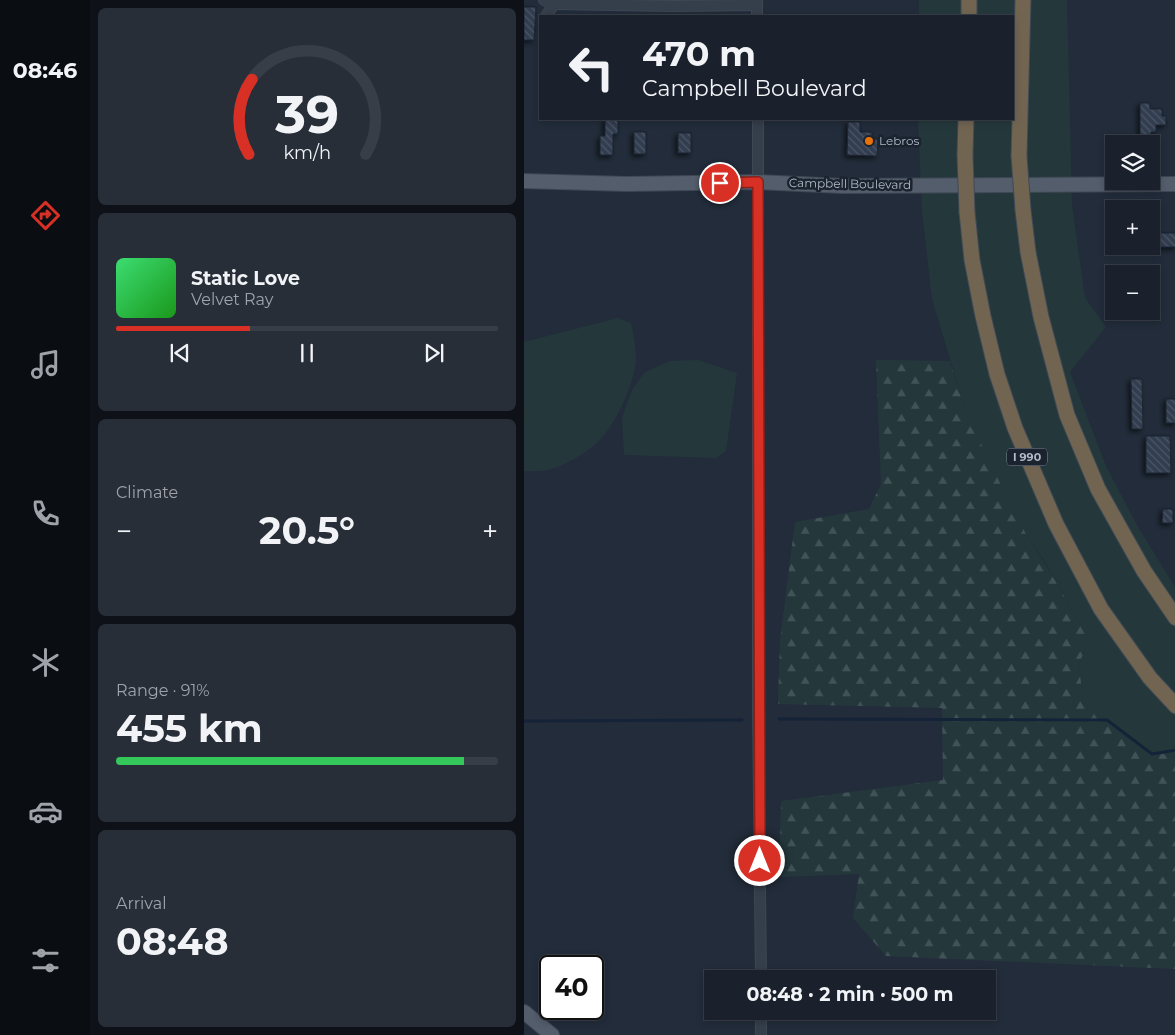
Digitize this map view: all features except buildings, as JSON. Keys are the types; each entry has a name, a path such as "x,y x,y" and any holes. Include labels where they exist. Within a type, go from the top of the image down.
{"highway":[{"path":"969,0 969,15"},
{"path":"1023,0 1019,156 1028,252 1041,317 1067,415 1098,490 1144,571 1175,618"},
{"name":"I 990","path":"966,120 964,155 972,260 983,316 998,374 1019,437 1056,524 1102,610 1150,678 1175,706"}],"main road":[{"name":"Campbell Boulevard","path":"524,181 626,184 758,182 843,186 1175,184"},
{"path":"524,1012 552,1035"}],"street":[{"path":"546,15 547,1 674,6 757,2 757,15"},
{"path":"758,120 758,682 761,970"},
{"path":"761,1020 761,1035"}],"green space":[{"path":"919,0 1067,0 1072,205 1085,298 1106,327 1070,372 1106,466 1138,527 1175,587 1175,758 1161,753 1152,754 1083,702 1079,664 1089,640 1047,565 1026,534 998,481 966,412 932,299 922,211 918,120 1014,120 1014,15 919,15"},
{"path":"618,318 631,323 636,361 628,392 612,424 595,445 568,462 544,471 524,471 524,342"},
{"path":"698,360 737,373 726,451 716,458 624,455 622,418 632,390 645,372 670,361"},
{"path":"876,360 950,361 966,412 1009,502 1089,640 1079,664 1083,702 1152,754 1161,753 1175,758 1175,969 886,956 853,918 859,874 779,877 781,801 943,780 942,708 778,704 780,640 795,522 869,509 881,484"}],"waterway":[{"path":"779,719 1107,720 1152,754 1176,750"},
{"path":"524,721 742,720"}],"place":[{"name":"Lebros","path":"869,141"}],"route":[{"path":"720,183 758,182 758,712 760,861"}]}
